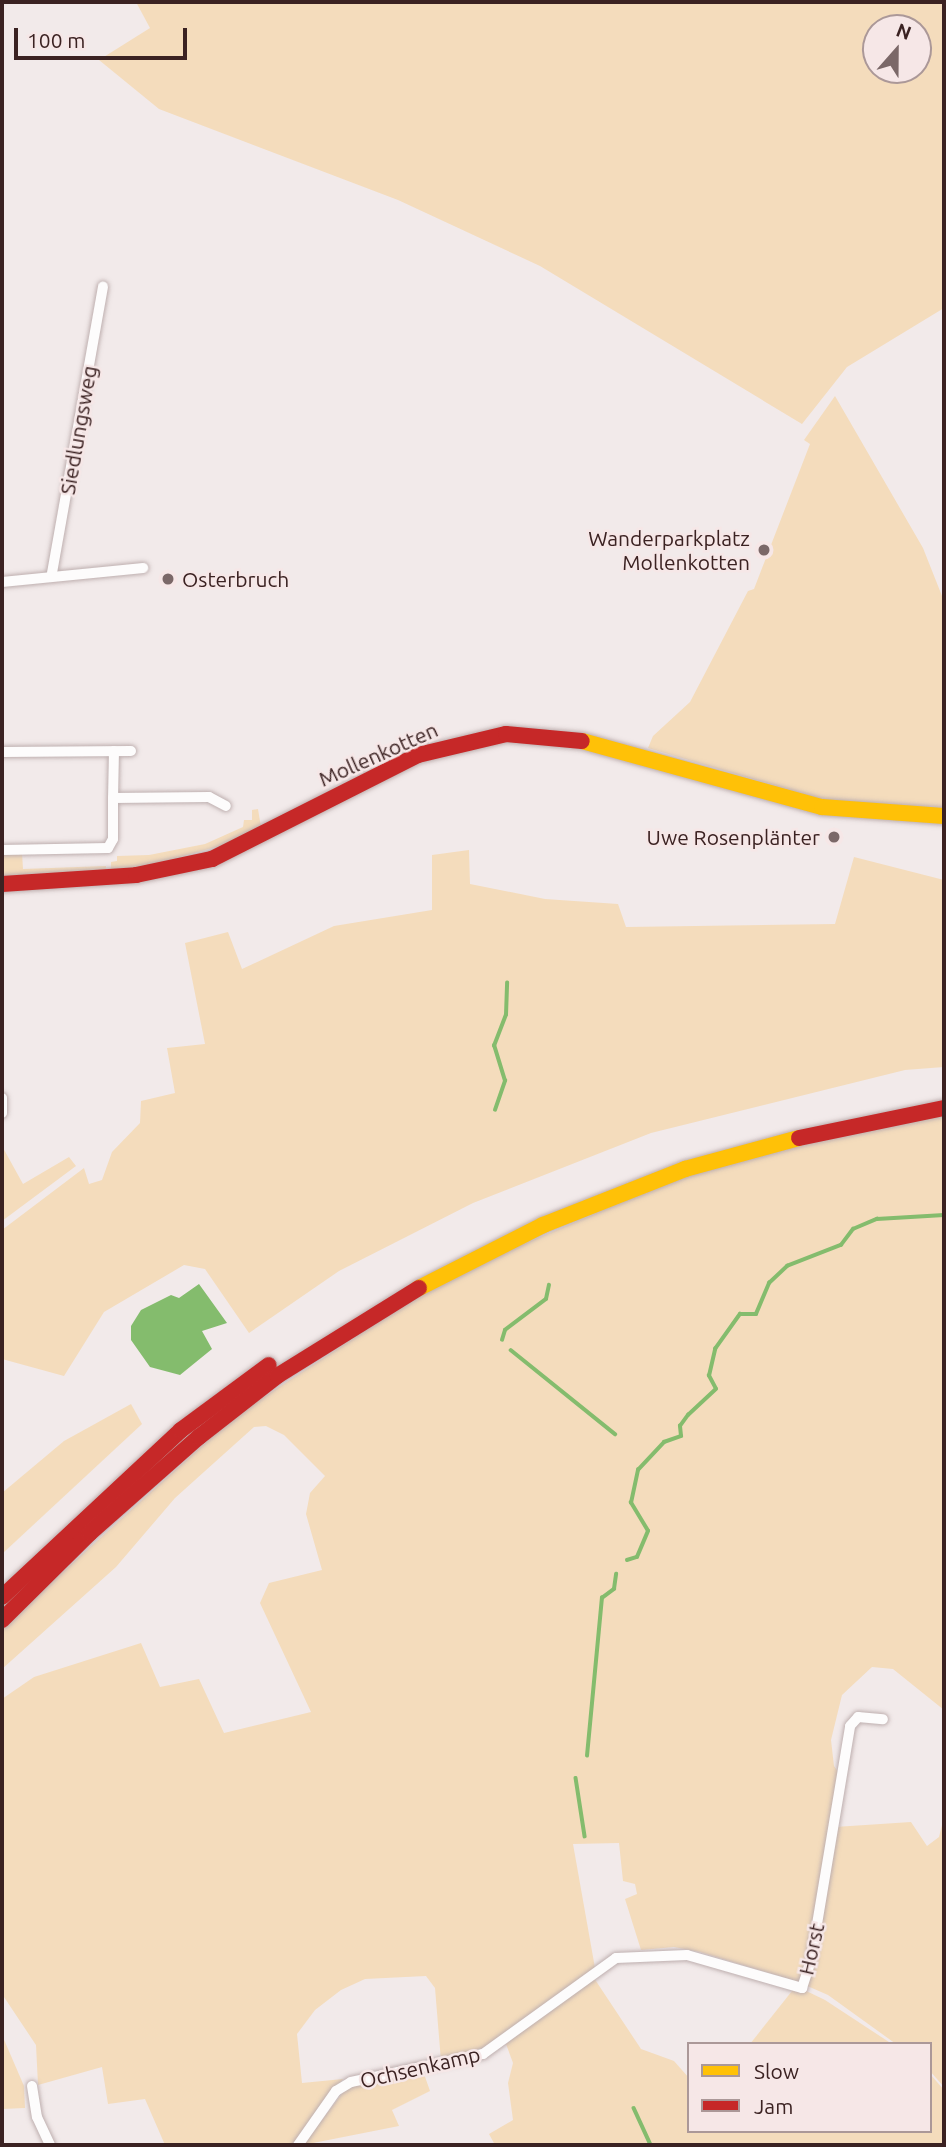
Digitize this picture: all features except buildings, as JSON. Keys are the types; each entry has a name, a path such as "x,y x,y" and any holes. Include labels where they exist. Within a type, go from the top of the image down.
{"main road":[{"name":"Mollenkotten","path":"2,884 136,875 212,859 418,755 506,734 599,742 822,807 944,816"},
{"path":"2,1597 143,1464 212,1406 313,1335 424,1269 547,1209 670,1162 826,1118 944,1097"},
{"path":"2,1620 90,1533 199,1437 277,1376 416,1289 543,1225 685,1169 827,1129 944,1108"}],"street":[{"name":"Siedlungsweg","path":"52,573 103,286"},
{"path":"2,582 52,573 143,568"},
{"path":"2,850 108,848 113,839 114,751"},
{"path":"2,752 131,751"},
{"path":"113,799 209,797 226,806"},
{"path":"2,1098 2,1113"},
{"name":"Horst","path":"556,2002 617,1958 667,1954 687,1955 802,1988 811,1960 850,1726 858,1717 883,1719"},
{"name":"Ochsenkamp","path":"298,2145 337,2091 351,2082 483,2054 556,2002"},
{"path":"32,2086 37,2117 50,2145"}],"shaded area":[{"path":"136,2 944,2 944,308 847,367 802,424 540,266 398,200 159,109 99,60 150,28"},
{"path":"835,396 923,548 944,601 944,807 838,804 648,748 653,736 690,702 748,591 754,589 810,444 804,440"},
{"path":"258,809 261,827 238,841 143,867 111,869 111,862 117,861 117,856 149,855 205,844 243,827 244,820 252,820 252,810"},
{"path":"469,850 470,884 545,899 618,904 626,927 835,924 854,857 944,880 944,1067 905,1070 651,1133 473,1203 339,1271 249,1333 205,1269 184,1265 104,1312 64,1376 2,1359 2,1230 84,1168 89,1184 102,1180 112,1152 140,1123 141,1101 175,1093 167,1048 205,1044 185,943 228,932 242,969 334,926 432,910 432,855"},
{"path":"2,853 22,853 23,869 106,866 106,870 2,876"},
{"path":"944,1114 944,1710 893,1669 872,1667 842,1695 831,1740 834,1766 841,1776 802,1983 700,1952 674,1947 641,1950 625,1899 637,1894 635,1884 623,1881 619,1843 573,1844 595,1968 501,2042 441,2061 435,1988 426,1976 365,1979 341,1990 315,2010 297,2034 302,2083 343,2079 292,2145 165,2145 145,2099 108,2104 102,2067 38,2085 36,2045 2,1994 2,1699 34,1677 141,1643 160,1687 199,1679 224,1733 311,1712 260,1603 269,1583 322,1570 306,1514 310,1493 325,1476 284,1435 266,1426 254,1427 175,1498 116,1567 2,1669 2,1627 235,1416 449,1276 712,1164"},
{"path":"2,1146 23,1184 69,1157 76,1166 2,1221"},
{"path":"199,1284 227,1323 202,1331 212,1349 180,1375 150,1367 131,1340 131,1326 141,1310 171,1295 179,1298"},
{"path":"131,1404 142,1424 2,1554 2,1493 64,1441"},
{"path":"944,1817 944,2087 932,2073 932,2042 893,2042 828,1995 805,1985 835,1827 911,1822 927,1846 939,1837"},
{"path":"592,1975 641,2049 674,2061 687,2076 687,2133 932,2133 932,2076 944,2090 944,2145 495,2145 489,2134 513,2120 508,2083 513,2063 506,2044"},
{"path":"796,1986 825,2000 889,2042 752,2042"},
{"path":"2,2035 24,2086 25,2108 2,2109"},
{"path":"423,2071 430,2091 392,2110 399,2126 303,2145 347,2087"}],"waterway":[{"path":"495,1110 505,1081 494,1046 506,1015 507,983"},
{"path":"627,1560 637,1557 648,1531 631,1503 638,1470 664,1442 681,1436 680,1426 688,1415 716,1389 709,1376 715,1349 740,1314 756,1314 769,1283 787,1266 841,1245 853,1229 877,1219 944,1215"},
{"path":"502,1340 505,1330 546,1299 549,1285"},
{"path":"511,1350 615,1434"},
{"path":"587,1756 602,1598 614,1589 616,1574"},
{"path":"576,1778 585,1836"},
{"path":"634,2108 651,2145"}],"traffic: slow":[{"path":"582,741 822,807 944,816"},
{"path":"419,1288 543,1225 685,1169 799,1138"}],"traffic: jam":[{"path":"2,884 136,875 212,859 418,755 506,734 582,741"},
{"path":"799,1138 944,1108"},
{"path":"2,1620 90,1533 199,1437 277,1376 419,1288"},
{"path":"2,1597 181,1430 269,1365"}],"place":[{"name":"Wanderparkplatz Mollenkotten","path":"764,550"},
{"name":"Osterbruch","path":"168,579"},
{"name":"Uwe Rosenplänter","path":"834,837"}]}
